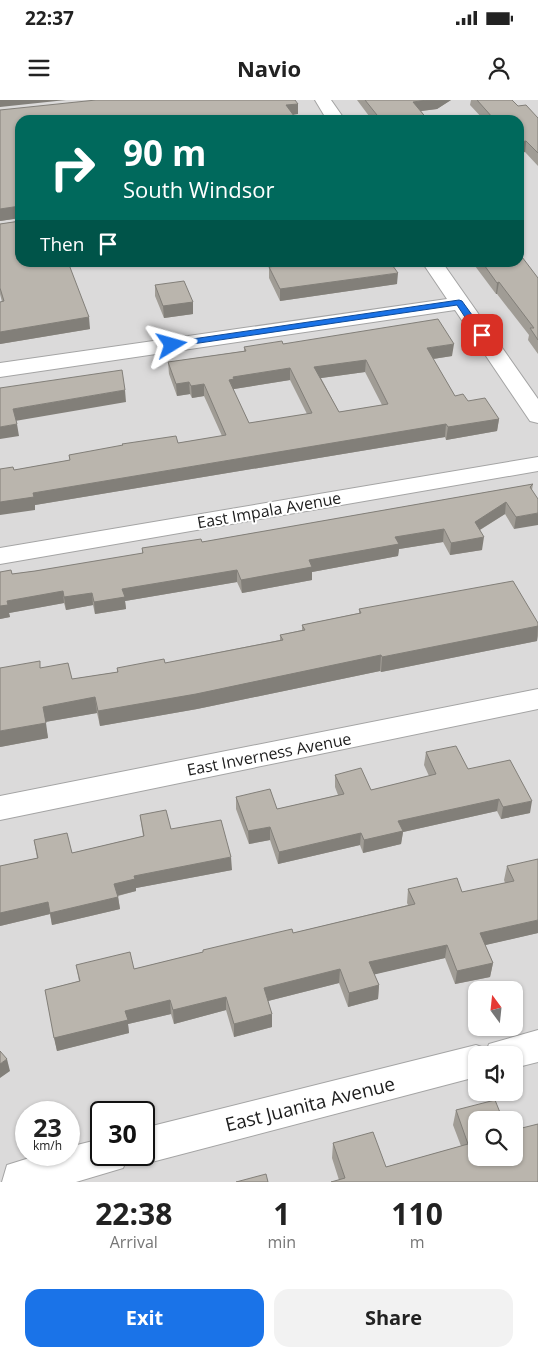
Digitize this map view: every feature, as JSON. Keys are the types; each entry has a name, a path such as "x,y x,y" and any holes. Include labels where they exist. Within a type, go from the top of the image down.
{"street":[{"path":"323,100 333,115"},
{"path":"435,267 538,416"},
{"path":"0,370 459,302"},
{"name":"East Impala Avenue","path":"0,556 538,464"},
{"name":"East Inverness Avenue","path":"0,808 538,699"},
{"path":"523,1050 538,1046"},
{"name":"East Juanita Avenue","path":"155,1143 468,1064"},
{"path":"21,1182 21,1178 90,1160"}],"shaded area":[{"path":"0,100 538,100 538,1182 0,1182"}],"building":[{"path":"96,100 295,100 298,104 286,105 293,115 15,115 15,207 0,209 0,110"},
{"path":"365,100 427,100 413,102 424,115 377,115"},
{"path":"477,100 512,100 518,106 526,105 538,118 538,153 526,141 524,141 524,115 490,115"},
{"path":"15,222 15,267 70,267 89,317 0,332 0,302 4,301 0,288 0,224"},
{"path":"524,260 538,278 538,340 530,328 534,328 499,282 497,283 486,267 524,267"},
{"path":"269,267 394,267 398,273 280,289"},
{"path":"184,281 193,302 163,306 155,285"},
{"path":"438,319 454,344 427,348 455,396 463,394 468,401 485,398 499,419 448,427 446,424 33,493 34,497 0,502 0,469 13,467 14,470 70,460 69,455 122,444 176,436 178,443 226,435 204,384 191,386 189,382 176,384 168,362 246,351 244,347 282,341 283,344","holes":["366,360 388,404 339,412 314,367","290,368 312,413 249,423 229,380 234,379 233,377"]},
{"path":"122,370 125,390 13,409 17,424 0,427 0,388"},
{"path":"533,484 530,487 538,499 538,513 516,517 506,502 475,522 484,537 451,543 444,529 395,537 399,544 309,560 312,567 241,580 237,570 122,589 125,597 94,602 92,593 64,597 63,591 7,601 8,605 0,606 0,572 11,570 12,574 35,571 143,553 142,548 201,539 202,542"},
{"path":"513,581 538,626 382,657 381,655 196,694 98,711 95,697 43,707 46,723 0,731 0,668 40,661 40,668 68,663 72,679 118,672 117,668 164,659 165,663 283,640 280,635 305,630 302,625 361,613 359,609"},
{"path":"456,746 468,769 510,760 532,801 503,807 499,799 398,821 403,831 364,840 361,833 279,852 270,827 248,831 236,797 270,789 277,809 344,794 335,775 361,768 371,790 436,774 426,752"},
{"path":"166,810 171,829 221,820 231,857 134,876 135,879 114,884 118,897 50,913 48,902 0,913 0,866 38,858 34,840 67,833 72,853 144,836 140,815"},
{"path":"538,859 538,920 480,933 493,963 457,971 447,945 369,962 379,985 349,993 340,969 264,988 272,1014 234,1024 226,997 173,1010 170,1000 125,1011 128,1020 54,1038 45,990 80,981 76,965 130,952 134,969 292,929 293,933 415,904 408,889 457,878 462,892 514,881 507,866"},
{"path":"0,1051 7,1059 0,1064"},
{"path":"495,1101 499,1111 468,1111 468,1144 456,1110"},
{"path":"538,1124 538,1182 331,1182 345,1178 333,1143 373,1132 386,1167 468,1144 468,1166 523,1166 523,1128"},
{"path":"266,1174 268,1182 236,1182"}],"route":[{"path":"172,345 459,302 482,335"}]}
